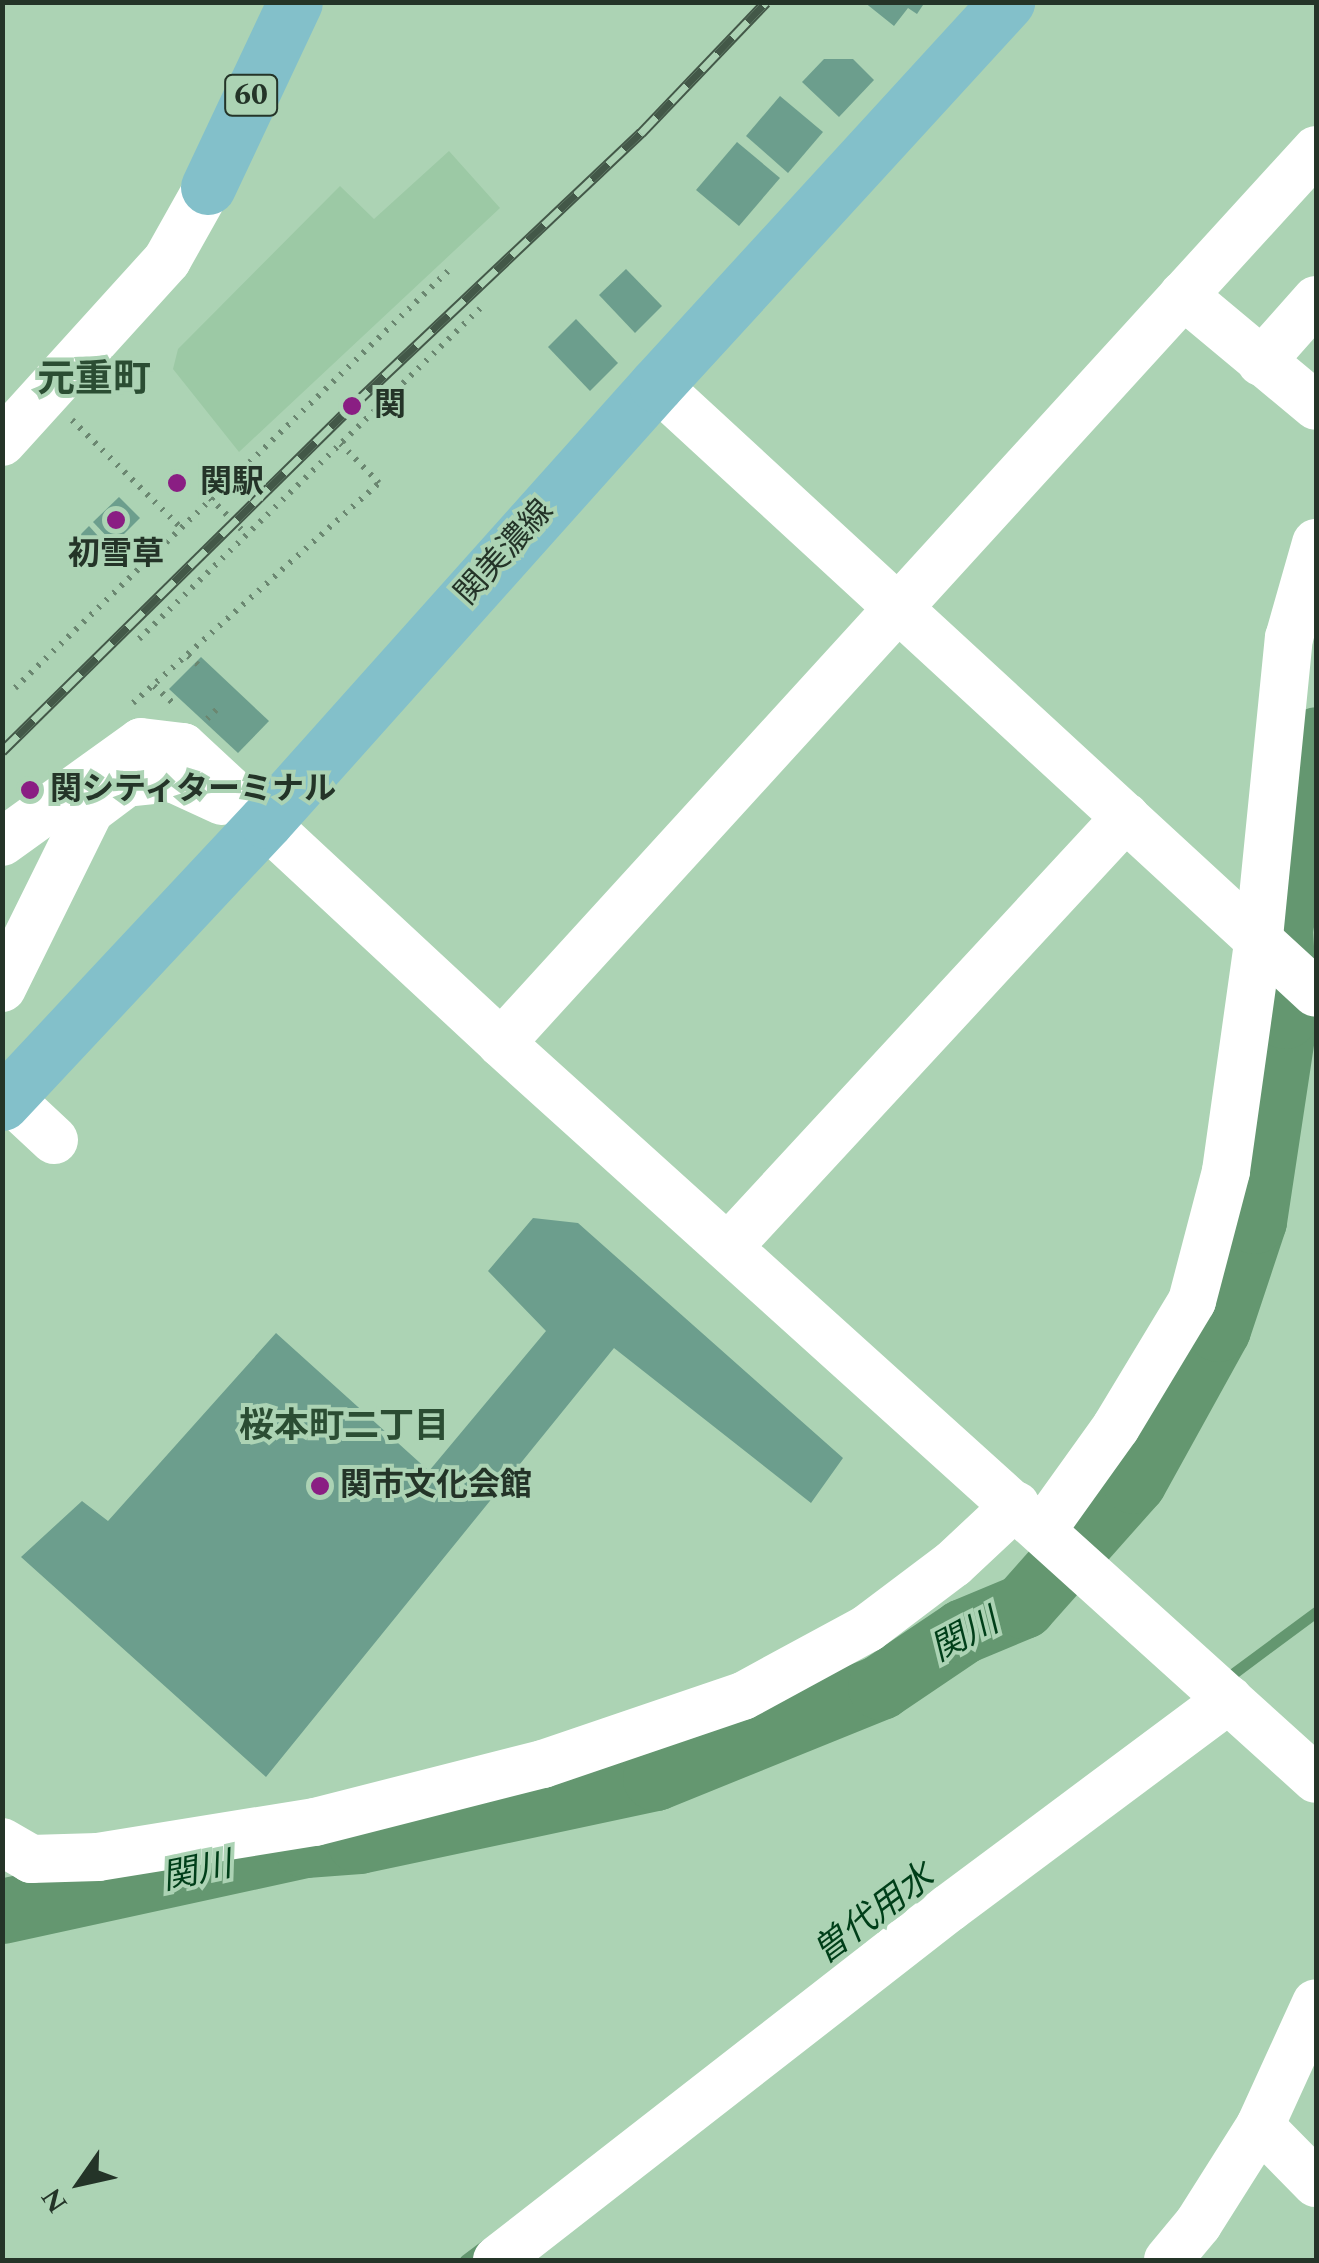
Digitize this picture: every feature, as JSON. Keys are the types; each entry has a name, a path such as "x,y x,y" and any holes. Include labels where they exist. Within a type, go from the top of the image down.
{"main road":[{"name":"60","path":"208,187 295,2"},
{"name":"関美濃線","path":"5,1100 266,821 656,385 1007,2"}],"street":[{"path":"500,1042 1316,150"},
{"path":"2,442 167,260 208,187"},
{"path":"1183,295 1316,406"},
{"path":"1261,362 1316,300"},
{"path":"656,385 1316,993"},
{"path":"2,1842 31,1858 98,1857 315,1822 543,1764 743,1696 868,1628 954,1564 1029,1517 1116,1427 1192,1301 1226,1171 1260,938 1289,638 1316,543"},
{"path":"2,842 141,742 184,748 500,1042 1316,1779"},
{"path":"2,988 90,810 126,783 172,778 266,821"},
{"path":"730,1246 1126,818"},
{"path":"5,1100 54,1140"},
{"path":"496,2260 948,1908 1230,1699"},
{"path":"1168,2260 1198,2224 1260,2126 1316,2003"},
{"path":"1260,2126 1316,2183"}],"path":[{"path":"15,688 449,270"},
{"path":"139,638 483,306"},
{"path":"46,395 180,527"},
{"path":"154,686 379,484 340,443"},
{"path":"210,498 246,534"},
{"path":"188,656 202,668"}],"shaded area":[{"path":"449,151 500,208 239,452 173,369 178,349 340,186 374,219"}],"building":[{"path":"864,2 925,2 917,14 908,8 894,26"},
{"path":"824,59 853,59 874,80 839,117 802,82"},
{"path":"780,96 823,132 788,173 746,136"},
{"path":"737,142 780,178 739,226 696,190"},
{"path":"626,269 662,306 635,333 599,295"},
{"path":"576,319 618,363 590,391 548,347"},
{"name":"初雪草","path":"119,497 140,518 114,544 93,522"},
{"path":"89,526 108,547 96,559 76,539"},
{"path":"201,657 269,721 238,753 169,689"},
{"name":"関市文化会館","path":"533,1218 578,1223 843,1458 811,1503 614,1348 266,1777 21,1557 82,1501 108,1521 276,1333 429,1471 546,1331 488,1271"}],"waterway":[{"name":"関川","path":"2,1911 305,1845 359,1841 655,1778 880,1687 963,1631 1023,1606 1134,1481 1218,1329 1254,1221 1285,1016 1280,929 1316,739"},
{"name":"曽代用水","path":"1223,1681 1316,1612"},
{"name":"曽代用水","path":"465,2260 485,2245"}],"railway":[{"path":"2,751 352,406 641,133 766,2"}],"place":[{"name":"関","path":"352,406"},
{"name":"関駅","path":"177,483"},
{"name":"初雪草","path":"116,520"},
{"name":"関シティターミナル","path":"30,790"},
{"name":"関市文化会館","path":"320,1486"}],"district":[{"name":"元重町","path":"94,381"},
{"name":"桜本町二丁目","path":"344,1427"}]}
